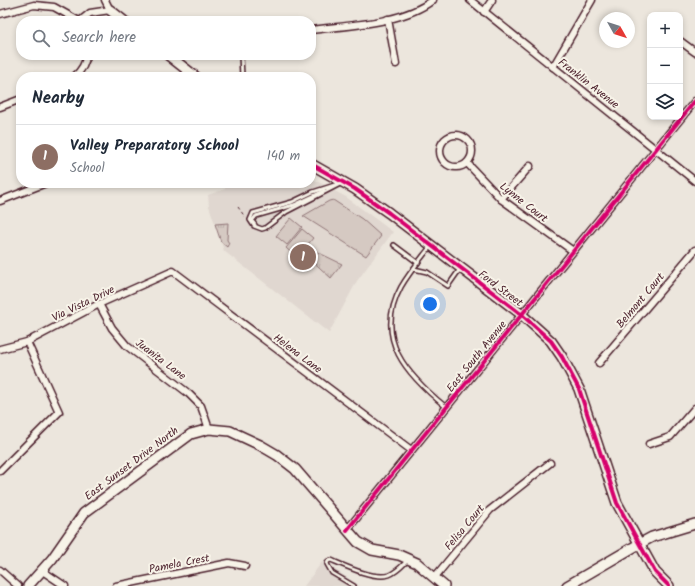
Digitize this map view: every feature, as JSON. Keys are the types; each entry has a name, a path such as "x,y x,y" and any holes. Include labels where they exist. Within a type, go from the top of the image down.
{"street":[{"path":"105,0 110,10 118,16"},
{"path":"316,29 388,19 414,12 433,0"},
{"name":"Franklin Avenue","path":"470,0 695,181"},
{"path":"484,12 492,0"},
{"path":"553,67 592,0"},
{"path":"0,14 34,5 54,7 70,16"},
{"path":"86,16 90,13 110,10"},
{"path":"388,19 396,64"},
{"path":"683,43 695,52"},
{"path":"80,72 86,60"},
{"path":"174,60 190,72"},
{"path":"0,107 16,101"},
{"name":"East South Avenue","path":"347,530 695,101"},
{"path":"455,135 465,137 468,140 472,149 472,154 467,163 461,166 453,167 443,160 440,149 446,138 455,135"},
{"name":"Lynne Court","path":"467,163 501,199 573,251"},
{"path":"501,199 530,166"},
{"name":"Ford Street","path":"316,167 344,182 383,209 522,314 551,341 572,374 616,503 655,572 669,586"},
{"path":"0,201 33,188"},
{"name":"Belmont Court","path":"599,363 695,250"},
{"name":"Via Vista Drive","path":"0,349 27,342 99,304 173,271"},
{"name":"Helena Lane","path":"173,271 411,450"},
{"name":"Juanita Lane","path":"99,304 112,328 127,346 188,393 201,406 209,429"},
{"path":"0,471 59,412 27,342"},
{"path":"649,444 670,437 695,408"},
{"name":"East Sunset Drive North","path":"28,586 84,513 191,434 209,429 230,431 277,455 294,469 358,542 372,550 399,555 417,563 444,586"},
{"name":"Felisa Court","path":"434,578 490,510 550,463"},
{"path":"567,586 639,544 652,538 695,524"},
{"name":"Pamela Crest","path":"116,586 229,563 245,566"},
{"path":"0,570 18,586"},
{"path":"41,570 65,586"}],"lane":[{"path":"241,60 242,72"},
{"path":"344,182 286,212 268,227 262,229 258,228 254,226 250,220 253,213 292,202 313,192 344,182"},
{"path":"394,245 418,264"},
{"path":"431,246 401,287 391,313 391,335 397,354 408,371 424,388 446,407"},
{"path":"414,268 426,272 448,286 461,269"},
{"path":"354,586 332,573 327,564 328,561 331,560 367,573 389,575 399,569 408,560"}],"path":[{"path":"238,207 245,217"}],"shaded area":[{"path":"316,181 346,197 393,232 357,281 329,333 224,251 209,206 208,195 225,189 316,188"},
{"path":"322,562 331,567 360,586 304,586"}],"green space":[{"path":"333,200 362,219 381,236 366,256 303,216"},
{"path":"291,218 302,227 287,245 276,236"},
{"path":"228,223 227,240 229,243 227,247 221,242 215,224"},
{"path":"302,229 313,238 297,258 286,248"},
{"path":"313,250 342,264 331,278 308,257"}],"cycle path":[{"path":"347,530 695,101"},
{"path":"316,167 355,189 389,213 521,314 551,341 562,357 579,389 617,503 655,572 669,586"}],"place":[{"name":"Valley Preparatory School","path":"303,257"}]}
